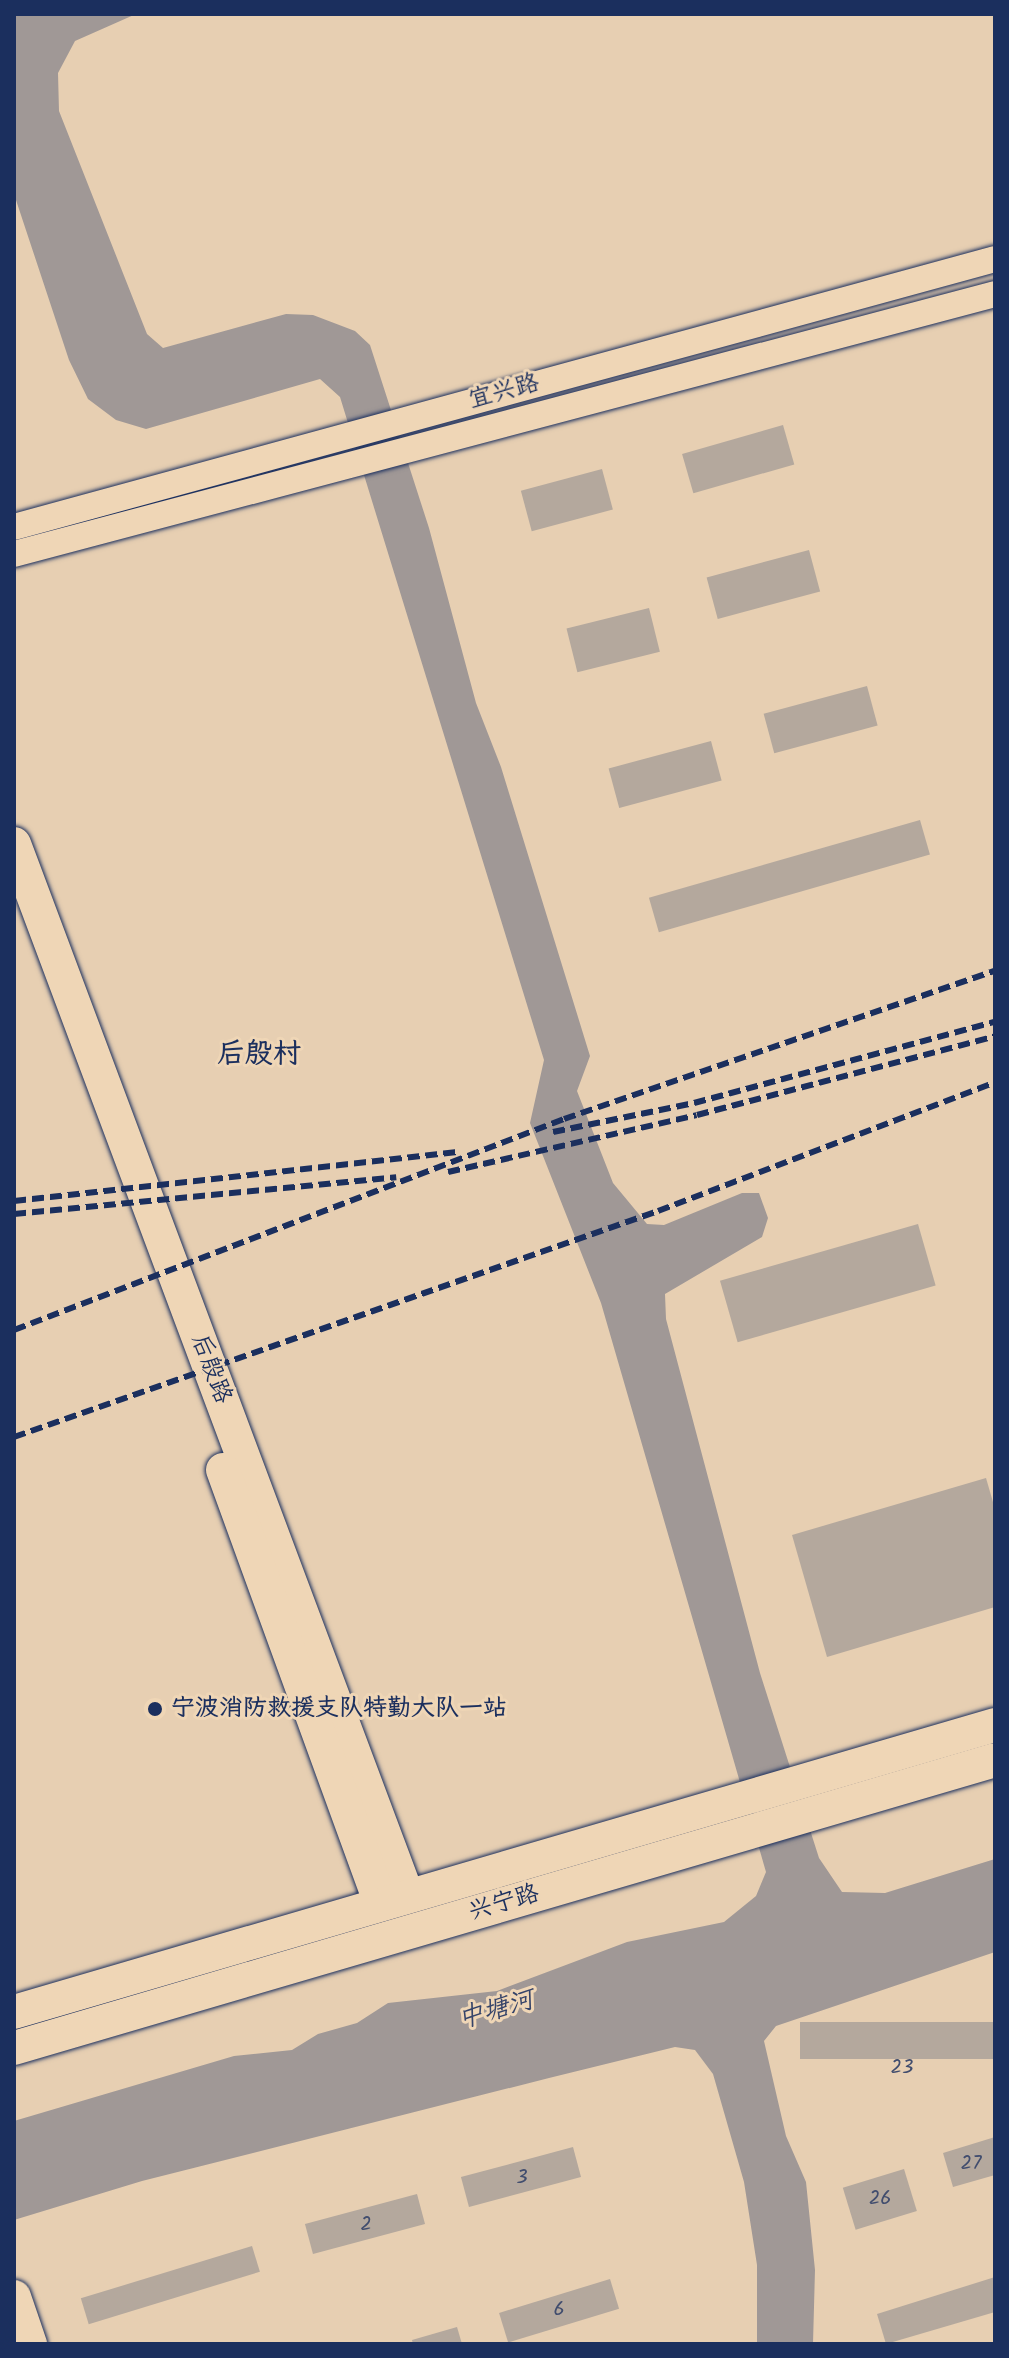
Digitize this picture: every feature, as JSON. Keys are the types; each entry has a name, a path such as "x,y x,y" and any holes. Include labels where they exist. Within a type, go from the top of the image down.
{"main road":[{"name":"后殷路","path":"14,844 394,1899"},
{"name":"后殷路","path":"14,894 394,1899"},
{"path":"14,2012 995,1725"},
{"name":"兴宁路","path":"14,2048 995,1760"},
{"path":"14,2297 30,2344"}],"street":[{"name":"宜兴路","path":"14,554 333,453 415,417 995,259"},
{"name":"宜兴路","path":"14,527 333,453 423,442 995,294"}],"water":[{"name":"中塘河","path":"14,14 136,14 75,41 58,73 59,111 147,334 163,348 286,314 313,315 355,331 370,345 429,528 476,703 501,767 590,1056 577,1091 613,1183 647,1224 664,1225 742,1193 759,1193 768,1218 762,1237 665,1294 666,1319 760,1673 819,1858 842,1892 885,1893 995,1859 995,1952 776,2026 764,2041 786,2136 806,2182 815,2270 813,2344 757,2344 757,2265 744,2182 713,2074 695,2050 675,2047 549,2078 142,2181 14,2220 14,2121 234,2056 292,2050 318,2034 357,2023 388,2003 497,1991 627,1942 724,1922 756,1896 766,1872 601,1303 530,1123 544,1060 340,397 320,379 146,429 116,420 88,399 69,360 14,194"}],"building":[{"path":"783,425 794,464 693,493 682,454"},
{"path":"602,469 613,510 532,531 521,491"},
{"path":"809,550 820,592 718,619 707,577"},
{"path":"649,608 660,652 577,672 567,629"},
{"path":"867,686 878,726 774,753 764,714"},
{"path":"711,741 722,781 619,808 609,768"},
{"path":"920,820 930,855 659,932 649,898"},
{"path":"918,1224 936,1286 738,1342 720,1281"},
{"path":"986,1478 995,1509 995,1607 827,1657 792,1535"},
{"path":"800,2022 995,2022 995,2059 800,2059"},
{"path":"995,2137 995,2175 953,2187 943,2153"},
{"path":"573,2147 581,2177 469,2207 461,2177"},
{"path":"904,2169 917,2211 856,2230 843,2188"},
{"path":"417,2194 425,2224 313,2254 305,2224"},
{"path":"252,2246 260,2272 89,2324 81,2298"},
{"path":"995,2277 995,2312 886,2344 877,2314"},
{"path":"610,2279 619,2309 508,2343 499,2313"},
{"path":"457,2327 462,2344 413,2344 412,2340"}],"railway":[{"path":"14,1330 564,1119 995,971"},
{"path":"553,1132 694,1103 995,1022"},
{"path":"448,1172 697,1115 995,1036"},
{"path":"14,1437 658,1211 995,1082"},
{"path":"14,1201 459,1152"},
{"path":"14,1214 396,1177"}],"place":[{"name":"宁波消防救援支队特勤大队一站","path":"155,1709"}],"district":[{"name":"后殷村","path":"259,1055"}]}
